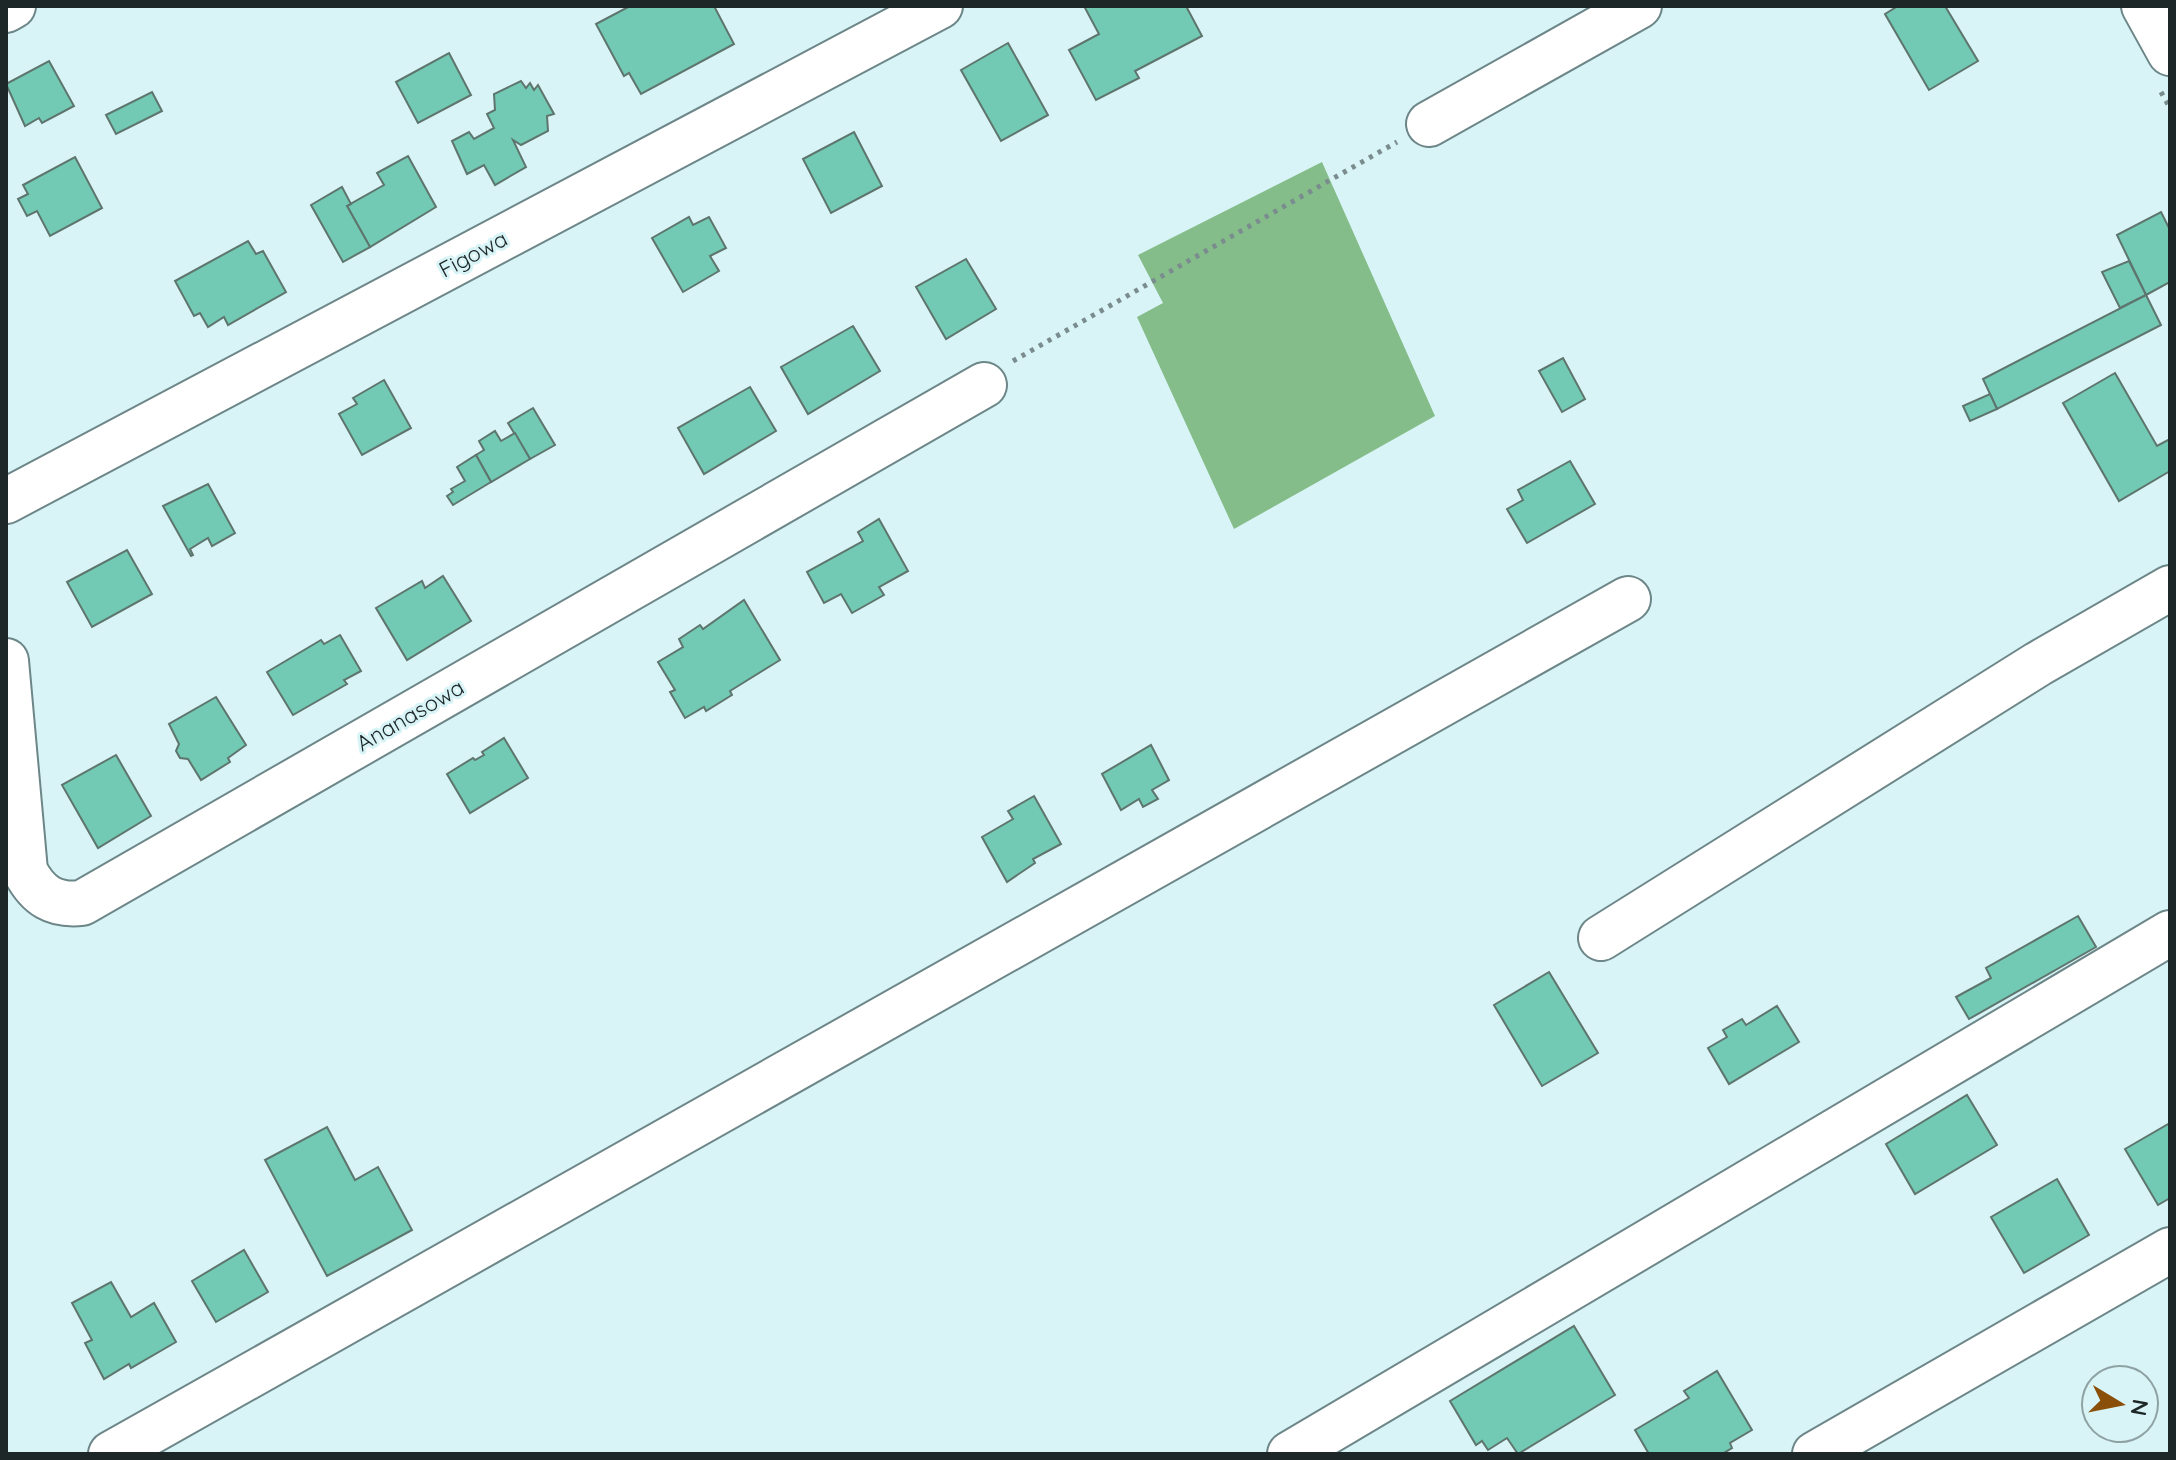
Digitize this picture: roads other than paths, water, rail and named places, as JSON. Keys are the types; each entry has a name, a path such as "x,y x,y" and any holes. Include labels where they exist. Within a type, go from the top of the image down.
{"street":[{"path":"6,10 13,6"},
{"name":"Figowa","path":"6,501 940,6"},
{"path":"1429,124 1639,6"},
{"path":"2144,6 2170,53"},
{"name":"Ananasowa","path":"6,661 25,871 43,896 56,903 82,903 984,385"},
{"path":"1601,938 2038,664 2170,588"},
{"path":"111,1454 1628,599"},
{"path":"1290,1454 2170,933"},
{"path":"1815,1454 2170,1250"}]}
